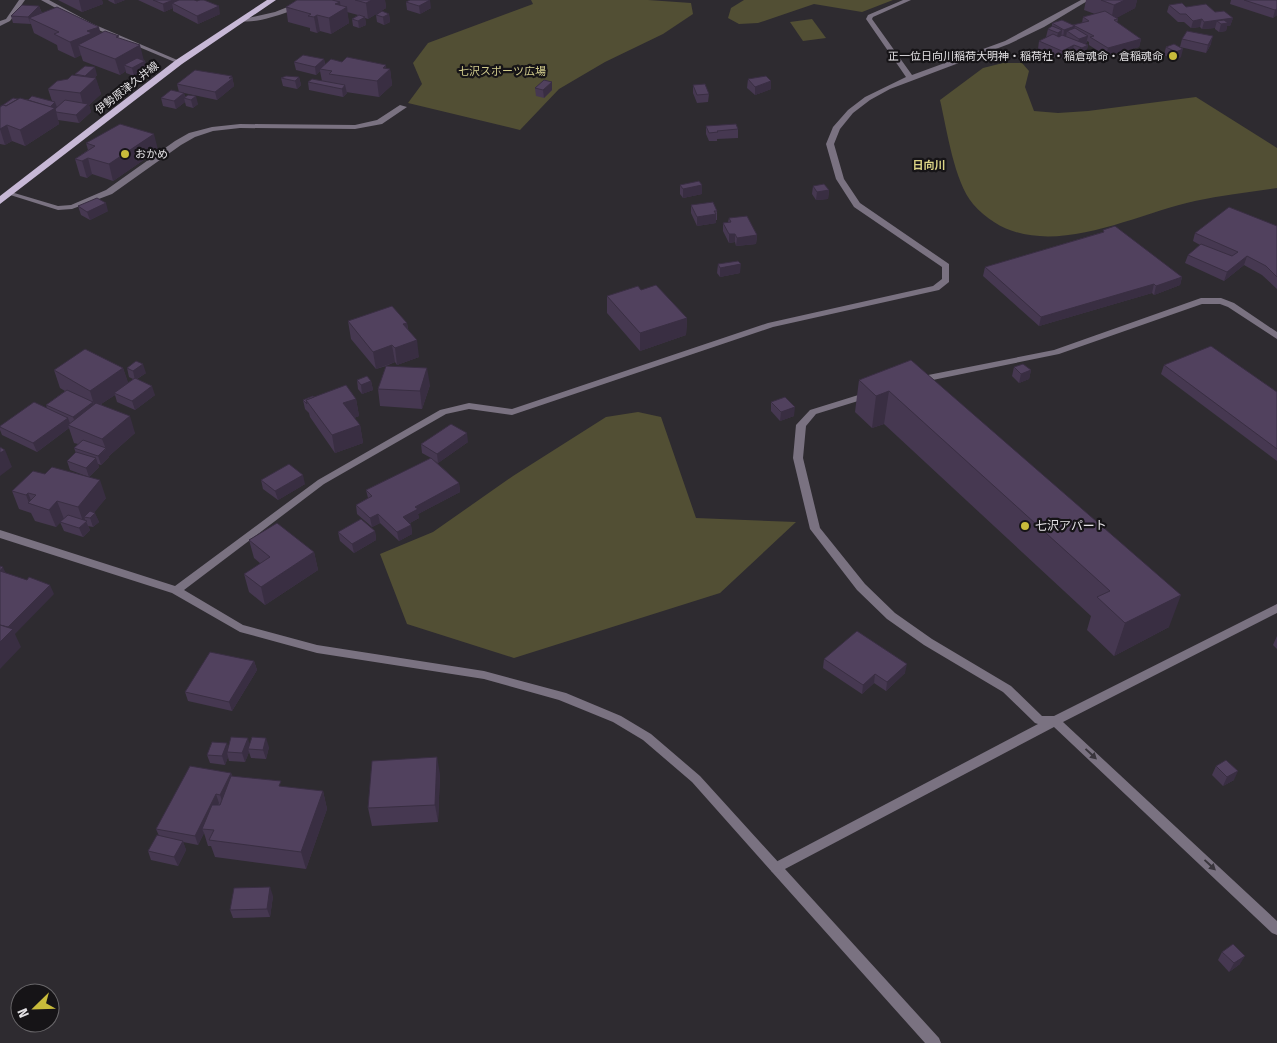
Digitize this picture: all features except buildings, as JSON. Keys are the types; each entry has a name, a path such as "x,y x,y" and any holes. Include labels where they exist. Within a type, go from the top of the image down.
{"main road":[{"name":"伊勢原津久井線","path":"0,201 179,62 272,0"}],"street":[{"path":"0,24 8,20 22,0"},
{"path":"44,0 92,25 179,62"},
{"path":"242,20 282,13 310,0"},
{"path":"908,0 869,18 911,79"},
{"path":"176,590 321,482 443,412 469,406 512,412 771,325 936,288 946,280 946,266 857,205 840,179 830,144 837,127 854,109 871,96 1016,39 1086,0"},
{"path":"11,194 58,208 72,207 109,192 192,135 212,129 240,126 355,127 380,122 403,107"},
{"path":"904,384 932,376 1056,352 1201,301 1221,301 1277,336"},
{"path":"877,392 812,412 801,425 798,458 816,529 861,587 891,616 928,642 1007,689 1039,720 1055,721 1277,928"},
{"path":"0,534 176,590 240,628 317,649 484,674 562,696 617,719 647,737 696,779 934,1043"},
{"path":"776,868 1055,721 1277,608"}],"green space":[{"name":"七沢スポーツ広場","path":"531,0 648,0 691,3 693,14 663,34 605,62 559,89 520,130 408,103 422,84 413,63 428,43 533,4"},
{"path":"744,0 893,0 862,12 814,4 758,23 739,24 728,18 731,8"},
{"path":"812,19 826,38 803,41 790,22"},
{"path":"1003,63 1022,63 1029,71 1025,87 1034,111 1058,113 1088,111 1196,97 1277,148 1277,188 1195,201 1080,233 1051,236 1023,234 997,224 973,204 966,194 952,155 940,100 983,68"},
{"path":"638,412 661,417 696,518 796,522 720,593 514,658 407,624 380,554 433,532 513,476 606,417"}],"place":[{"name":"正一位日向川稲荷大明神・稲荷社・稲倉魂命・倉稲魂命","path":"1173,56"},
{"name":"おかめ","path":"125,154"},
{"name":"七沢アパート","path":"1025,526"}],"district":[{"name":"日向川","path":"929,165"}]}
